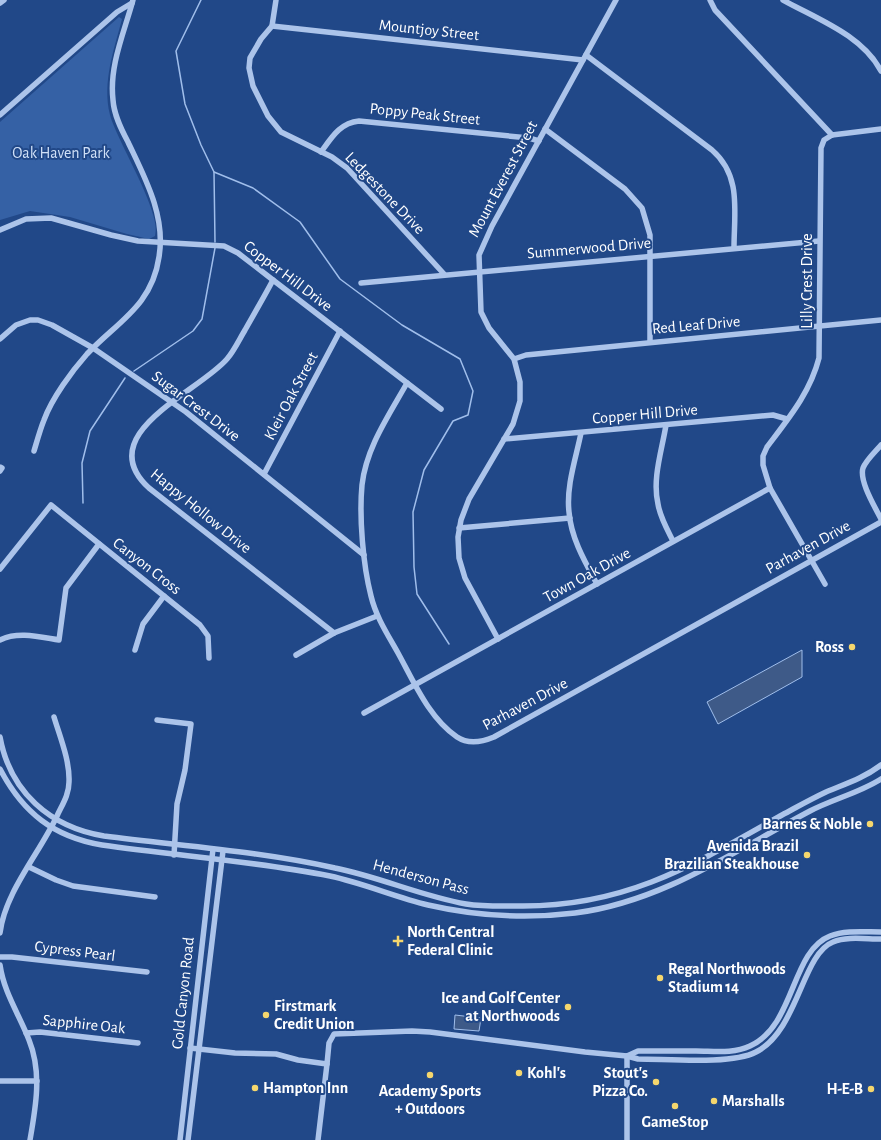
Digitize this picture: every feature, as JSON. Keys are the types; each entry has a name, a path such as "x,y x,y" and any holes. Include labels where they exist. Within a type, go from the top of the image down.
{"street":[{"path":"0,3 4,0"},
{"name":"Ledgestone Drive","path":"276,0 272,26 261,39 250,58 249,68 253,86 268,116 281,132 321,152 347,168 444,274"},
{"name":"Mount Everest Street","path":"498,639 465,578 460,558 458,537 459,528 470,499 515,419 520,401 520,382 514,359 483,319 481,312 478,255 616,0"},
{"path":"710,0 715,10 832,135 881,129"},
{"path":"783,0 857,42 872,56 881,71"},
{"path":"0,115 117,12 132,1"},
{"path":"34,451 49,409 82,361 93,348 130,315 146,294 156,270 159,257 159,225 154,201 118,122 113,100 112,83 115,59 132,1"},
{"name":"Mountjoy Street","path":"272,26 584,58"},
{"path":"584,58 712,150 721,159 731,176 734,189 734,248"},
{"name":"Poppy Peak Street","path":"321,152 339,128 352,122 359,121 539,140"},
{"path":"545,129 625,189 635,199 646,219 650,235 650,342"},
{"name":"Lilly Crest Drive","path":"825,584 770,488 764,470 763,456 767,447 804,395 815,374 818,358 820,326 821,148 824,140 832,135"},
{"name":"Copper Hill Drive","path":"0,230 26,219 51,218 111,235 159,243 224,246 238,253 274,280 441,409"},
{"name":"Summerwood Drive","path":"362,283 444,274 820,241"},
{"name":"Happy Hollow Drive","path":"274,280 226,360 171,401 144,427 132,450 131,459 136,474 149,488 334,633"},
{"name":"Sugar Crest Drive","path":"0,339 16,325 30,320 38,320 52,325 93,348 171,401 364,555"},
{"name":"Red Leaf Drive","path":"514,359 526,355 881,320"},
{"name":"Kleir Oak Street","path":"264,474 340,331"},
{"name":"Parhaven Drive","path":"407,383 374,444 366,464 362,487 364,555 371,597 377,616 416,685 437,717 458,737 472,742 487,740 881,522"},
{"name":"Copper Hill Drive","path":"504,439 772,415 788,419"},
{"path":"666,425 656,481 656,498 661,514 673,541"},
{"path":"581,433 569,493 570,518 579,550 597,584"},
{"path":"881,445 866,463 862,474 864,482 881,518"},
{"name":"Town Oak Drive","path":"364,713 770,488"},
{"name":"Canyon Cross","path":"0,569 51,505 204,628 208,636 209,658"},
{"path":"459,528 570,518"},
{"path":"0,640 11,636 22,635 59,640 66,588 99,544"},
{"path":"135,650 143,624 164,596"},
{"path":"296,655 334,633 377,616"},
{"path":"0,933 1,919 11,898 52,828 67,796 69,781 54,717"},
{"path":"157,720 191,724 185,770 177,804 174,855"},
{"name":"Henderson Pass","path":"0,737 8,764 20,786 36,806 67,826 91,834 212,849 333,867 356,872 429,896 466,904 502,906 571,904 626,892 667,877 803,803 861,778 881,766"},
{"name":"Henderson Pass","path":"0,770 13,791 30,812 52,828 70,837 89,843 211,860 273,866 331,876 427,905 473,914 536,916 575,913 631,901 671,886 821,805 865,788 881,779"},
{"path":"751,832 756,841"},
{"name":"Gold Canyon Road","path":"180,1140 212,849"},
{"name":"Gold Canyon Road","path":"188,1140 223,851"},
{"path":"29,867 56,880 73,886 155,897"},
{"path":"667,877 671,886"},
{"path":"571,904 575,913"},
{"path":"627,1056 638,1051 732,1051 748,1047 761,1040 777,1022 811,951 821,940 840,933 881,932"},
{"path":"319,1139 330,1039 334,1034 426,1032 627,1056 638,1059 733,1059 743,1057 763,1048 774,1039 781,1030 816,957 826,945 844,939 881,939"},
{"name":"Cypress Pearl","path":"0,957 12,956 148,972"},
{"path":"0,965 3,989 26,1033 34,1053 37,1081 30,1140"},
{"path":"794,986 801,988"},
{"name":"Sapphire Oak","path":"26,1033 40,1032 138,1043"},
{"path":"190,1048 236,1053 276,1054 298,1060 327,1064"},
{"path":"695,1051 695,1059"},
{"path":"627,1056 627,1140"},
{"path":"0,1080 37,1081"}],"green space":[{"name":"Oak Haven Park","path":"119,17 122,19 108,78 108,103 114,127 138,177 152,211 156,226 155,236 149,239 70,217 30,211 0,220 0,122"}],"shaded area":[{"path":"802,650 802,677 718,724 707,702"},
{"path":"455,1015 481,1018 479,1031 454,1029"}],"waterway":[{"path":"201,0 176,51 185,104 201,145 214,172 253,188 300,222 340,279 402,325 460,359 473,391 468,415 453,421 424,470 413,512 414,567 417,594 449,644"},
{"path":"214,172 215,242"},
{"path":"134,371 193,331 202,319 215,248"},
{"path":"83,503 82,463 90,431 125,378"}],"place":[{"name":"Ross","path":"852,647"},
{"name":"Barnes & Noble","path":"870,824"},
{"name":"Avenida Brazil Brazilian Steakhouse","path":"807,855"},
{"name":"North Central Federal Clinic","path":"398,941"},
{"name":"Regal Northwoods Stadium 14","path":"660,978"},
{"name":"Ice and Golf Center at Northwoods","path":"568,1007"},
{"name":"Firstmark Credit Union","path":"266,1015"},
{"name":"Kohl's","path":"519,1073"},
{"name":"Academy Sports + Outdoors","path":"430,1075"},
{"name":"Stout's Pizza Co.","path":"656,1082"},
{"name":"Hampton Inn","path":"255,1088"},
{"name":"H-E-B","path":"871,1089"},
{"name":"Marshalls","path":"714,1101"},
{"name":"GameStop","path":"675,1106"}]}
